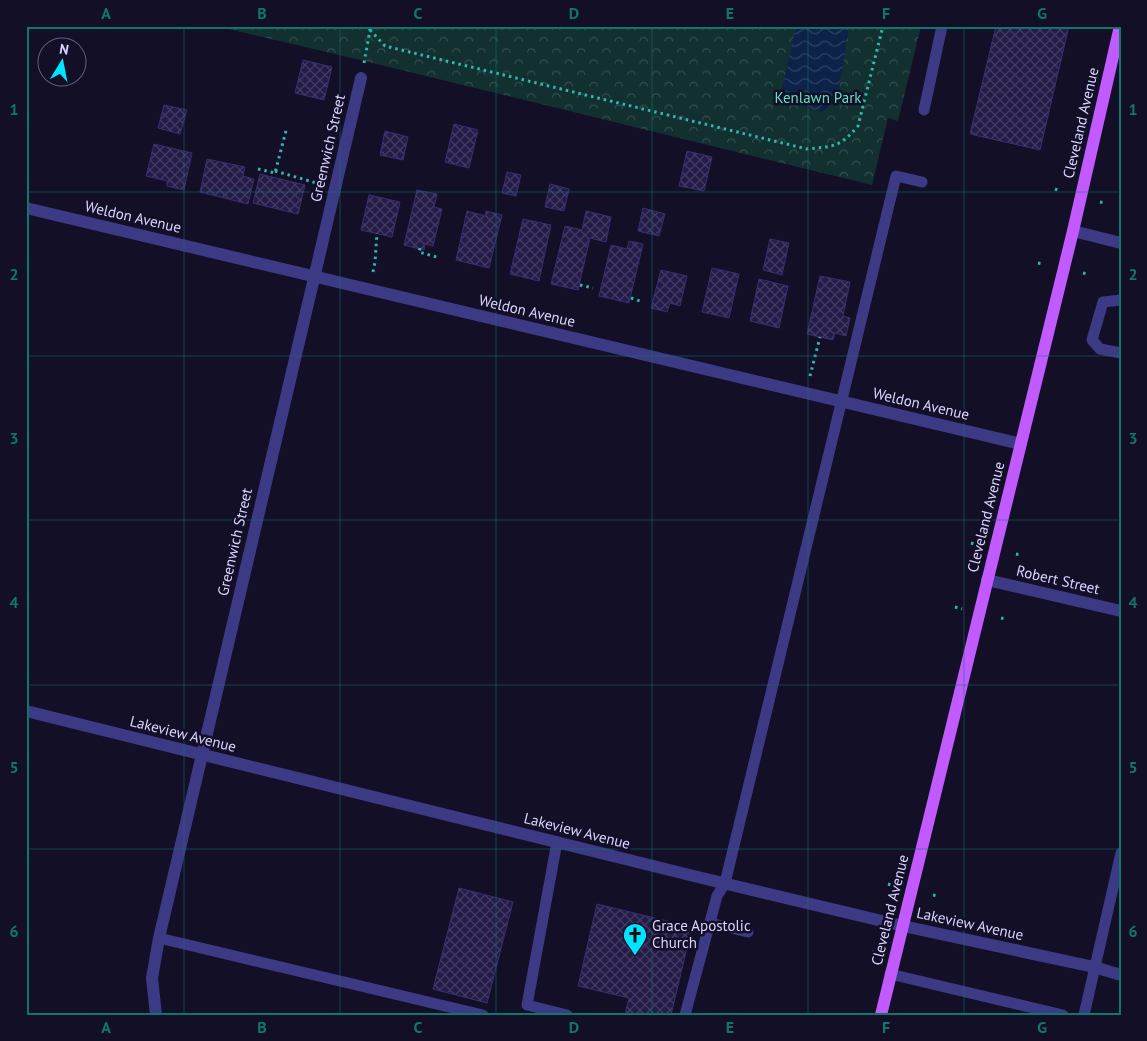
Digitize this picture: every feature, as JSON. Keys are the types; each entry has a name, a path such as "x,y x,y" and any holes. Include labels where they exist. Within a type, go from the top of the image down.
{"main road":[{"name":"Cleveland Avenue","path":"881,1015 1073,231 1120,26"}],"street":[{"name":"Greenwich Street","path":"156,1015 152,978 159,938 361,78"},
{"name":"Weldon Avenue","path":"26,208 1020,444"},
{"path":"1073,231 1121,243"},
{"name":"Robert Street","path":"987,580 1121,611"},
{"name":"Lakeview Avenue","path":"26,711 902,926 1094,967 1121,975"}],"lane":[{"path":"924,110 942,26"},
{"path":"684,1015 718,893 725,883 896,176 922,182"},
{"path":"1121,300 1116,299 1103,302 1092,340 1100,349 1121,353"},
{"path":"557,842 527,1005 567,1015"},
{"path":"1084,1015 1121,853"},
{"path":"710,923 748,932"},
{"path":"159,938 483,1015"},
{"path":"890,974 1063,1015"}],"path":[{"path":"369,28 385,46 807,149 837,145 849,137 858,126 883,26"},
{"path":"361,78 369,28"},
{"path":"275,171 287,127"},
{"path":"258,169 275,173 275,171 335,188"},
{"path":"1055,190 1060,191"},
{"path":"1100,202 1106,203"},
{"path":"368,290 375,262 378,233"},
{"path":"420,248 419,252 440,258"},
{"path":"1038,263 1043,264"},
{"path":"1083,273 1088,274"},
{"path":"580,284 593,288"},
{"path":"631,298 640,300"},
{"path":"806,394 820,337"},
{"path":"970,543 977,545"},
{"path":"1016,554 1021,555"},
{"path":"955,607 962,609"},
{"path":"1001,618 1006,619"},
{"path":"888,884 895,886"},
{"path":"933,895 939,896"},
{"path":"872,952 878,953"}],"green space":[{"name":"Kenlawn Park","path":"216,26 921,26 898,121 888,118 872,185"}],"water":[{"path":"796,26 849,26 838,96 822,112 786,101 782,88"}],"building":[{"path":"996,26 1069,26 1040,150 970,134"},
{"path":"303,60 332,67 324,100 295,93"},
{"path":"164,105 187,110 180,134 158,128"},
{"path":"454,124 478,130 469,168 445,162"},
{"path":"385,131 408,137 403,160 380,155"},
{"path":"154,144 192,153 184,190 167,186 167,181 146,176"},
{"path":"687,151 712,157 704,191 679,186"},
{"path":"207,159 245,167 243,176 254,179 248,204 200,192"},
{"path":"507,172 521,175 516,196 502,193"},
{"path":"260,174 305,185 298,214 253,203"},
{"path":"550,184 569,189 564,211 545,207"},
{"path":"417,190 437,194 434,207 442,209 433,246 425,244 424,250 404,245"},
{"path":"369,195 400,202 392,237 361,230"},
{"path":"643,208 665,214 659,236 638,231"},
{"path":"467,211 485,216 486,211 502,215 489,268 456,260"},
{"path":"586,211 611,217 606,242 590,238 578,290 551,284 565,226 582,230"},
{"path":"523,219 551,225 539,281 510,274"},
{"path":"770,239 789,243 782,275 763,270"},
{"path":"629,241 643,244 629,303 599,296 611,245 627,249"},
{"path":"712,268 739,274 729,318 702,312"},
{"path":"661,270 687,276 680,306 670,303 667,312 651,308"},
{"path":"820,276 850,282 843,316 850,318 846,336 835,333 833,340 807,334"},
{"path":"759,279 788,286 779,328 750,321"},
{"path":"459,888 513,902 487,1003 433,989"},
{"name":"Grace Apostolic Church","path":"597,904 692,927 671,1015 625,1015 629,998 578,986"}],"place":[{"name":"Grace Apostolic Church","path":"635,956"}]}
